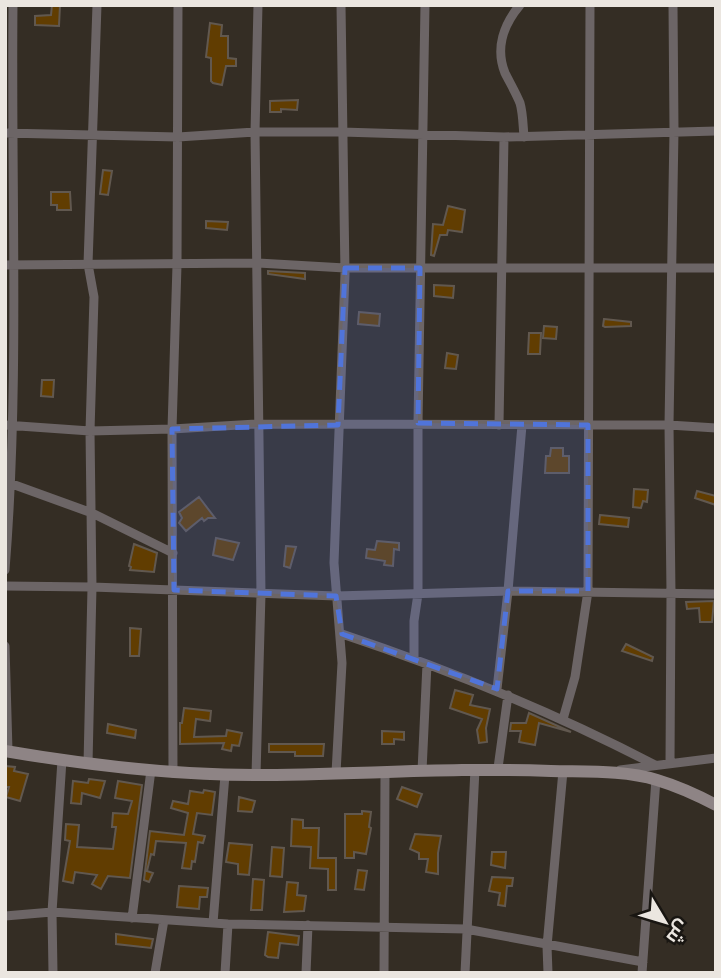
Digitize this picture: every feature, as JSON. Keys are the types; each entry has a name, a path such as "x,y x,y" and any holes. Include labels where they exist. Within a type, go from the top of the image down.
{"main road":[{"path":"6,751 151,771 225,775 385,773 498,768 604,772 656,779 716,805"}],"street":[{"path":"5,570 12,484 9,425 9,39 13,5"},
{"path":"88,764 92,587 90,431 94,297 88,264 97,5"},
{"path":"173,772 172,429 177,265 178,5"},
{"path":"256,775 261,594 255,132 258,5"},
{"path":"336,774 342,634 334,563 345,268 341,5"},
{"path":"414,659 414,621 418,594 425,5"},
{"path":"520,5 502,32 501,44 504,69 520,104 524,137"},
{"path":"563,719 575,677 588,592 587,267 591,135 590,5"},
{"path":"670,763 668,425 674,131 673,5"},
{"path":"9,133 178,137 255,132 342,132 524,137 716,131"},
{"path":"499,425 504,137"},
{"path":"10,265 258,263 345,268 716,268"},
{"path":"9,425 90,431 258,424 418,423 668,425 716,428"},
{"path":"497,689 522,425"},
{"path":"12,484 92,513 173,553"},
{"path":"5,586 336,596 508,591 716,594"},
{"path":"342,634 497,689 655,765"},
{"path":"5,646 6,751"},
{"path":"422,771 427,664"},
{"path":"498,768 508,695"},
{"path":"604,772 716,758"},
{"path":"52,973 52,912 62,760"},
{"path":"466,973 475,769"},
{"path":"132,918 151,771"},
{"path":"548,973 547,946 563,771"},
{"path":"384,973 385,773"},
{"path":"213,923 225,775"},
{"path":"642,973 656,779"},
{"path":"5,916 52,912 228,924 466,929 643,962"},
{"path":"155,973 164,920"},
{"path":"225,973 228,924"},
{"path":"306,973 308,925"}],"highlighted area":[{"path":"345,268 420,268 418,423 588,425 588,591 508,591 497,689 342,634 336,596 174,590 172,429 338,425"}],"building":[{"path":"52,5 60,5 59,26 35,25 35,16 51,15"},
{"path":"210,23 222,25 221,36 228,36 228,58 236,59 236,66 226,66 222,85 211,81 211,58 206,57"},
{"path":"298,100 297,110 281,109 281,112 270,112 270,101"},
{"path":"103,170 112,171 108,195 100,194"},
{"path":"51,192 70,192 71,210 57,210 57,205 51,205"},
{"path":"448,206 465,210 462,232 448,230 447,235 440,235 434,256 431,255 433,224 443,225"},
{"path":"206,221 228,222 227,230 206,228"},
{"path":"268,271 305,273 305,279 268,274"},
{"path":"434,285 454,286 453,298 434,296"},
{"path":"359,312 380,314 379,326 358,324"},
{"path":"604,319 631,322 631,326 605,327"},
{"path":"544,326 557,327 556,339 543,338"},
{"path":"529,333 541,333 540,354 528,354"},
{"path":"447,353 458,355 456,369 445,368"},
{"path":"42,380 54,380 53,397 41,396"},
{"path":"551,448 563,448 563,456 569,456 569,473 545,473 546,456 550,456"},
{"path":"634,489 648,490 647,502 643,501 641,508 633,507"},
{"path":"697,491 716,496 716,505 695,498"},
{"path":"199,497 215,518 204,521 202,518 186,531 179,523 182,518 179,512"},
{"path":"600,515 629,518 628,527 599,524"},
{"path":"216,538 239,543 233,560 213,555"},
{"path":"377,541 399,543 399,550 394,549 393,566 384,565 385,561 366,558 367,549 375,550"},
{"path":"134,544 157,553 154,572 130,570"},
{"path":"286,546 296,547 290,568 284,566"},
{"path":"714,601 712,622 700,622 699,608 687,609 686,602"},
{"path":"130,628 141,629 139,656 130,656"},
{"path":"626,644 653,657 652,661 622,651"},
{"path":"455,690 473,695 470,705 490,709 486,728 487,742 479,743 477,730 482,719 450,708"},
{"path":"184,708 211,711 210,721 196,719 194,737 226,736 227,730 242,733 239,746 232,745 231,751 222,749 224,743 180,744 180,723"},
{"path":"529,713 571,732 539,723 535,745 519,742 521,731 510,731 511,723 526,723"},
{"path":"108,724 136,730 135,738 107,733"},
{"path":"382,731 404,732 404,740 394,739 394,744 382,744"},
{"path":"269,744 324,744 323,756 269,752"},
{"path":"5,766 15,767 14,771 28,774 20,801 6,797 9,787 5,787"},
{"path":"89,779 105,781 100,798 82,793 81,804 71,803 73,781 88,783"},
{"path":"118,781 142,785 130,878 108,876 101,889 92,884 97,875 75,872 73,883 63,881 70,841 65,840 66,824 79,825 77,847 113,849 116,827 112,827 113,813 128,814 132,801 115,798"},
{"path":"402,787 422,794 417,807 397,799"},
{"path":"204,790 215,792 212,815 197,813 193,834 205,836 203,843 198,842 195,862 192,861 191,869 182,868 186,843 156,841 154,855 151,854 147,871 153,873 149,882 144,880 150,831 184,835 188,813 171,808 173,801 188,804 190,791 203,793"},
{"path":"239,797 255,801 252,812 238,811"},
{"path":"362,811 371,812 366,854 354,852 354,858 345,858 345,814 362,814"},
{"path":"292,819 303,820 303,828 319,828 318,858 336,858 336,890 328,890 328,869 310,868 311,847 291,846"},
{"path":"415,834 441,836 438,874 426,872 428,859 419,859 419,853 410,849"},
{"path":"229,843 252,845 249,875 238,874 238,864 226,862"},
{"path":"272,847 284,848 282,877 270,876"},
{"path":"492,852 506,852 505,868 491,865"},
{"path":"358,870 367,871 364,890 355,889"},
{"path":"492,877 513,878 512,886 507,886 505,906 498,905 500,893 489,891"},
{"path":"253,879 264,880 262,910 251,910"},
{"path":"287,882 298,883 297,895 306,896 304,911 284,912"},
{"path":"179,886 208,888 207,897 200,897 199,909 177,907"},
{"path":"268,932 299,936 298,945 280,943 278,958 268,957 265,955"},
{"path":"116,934 153,939 151,948 116,944"}]}
